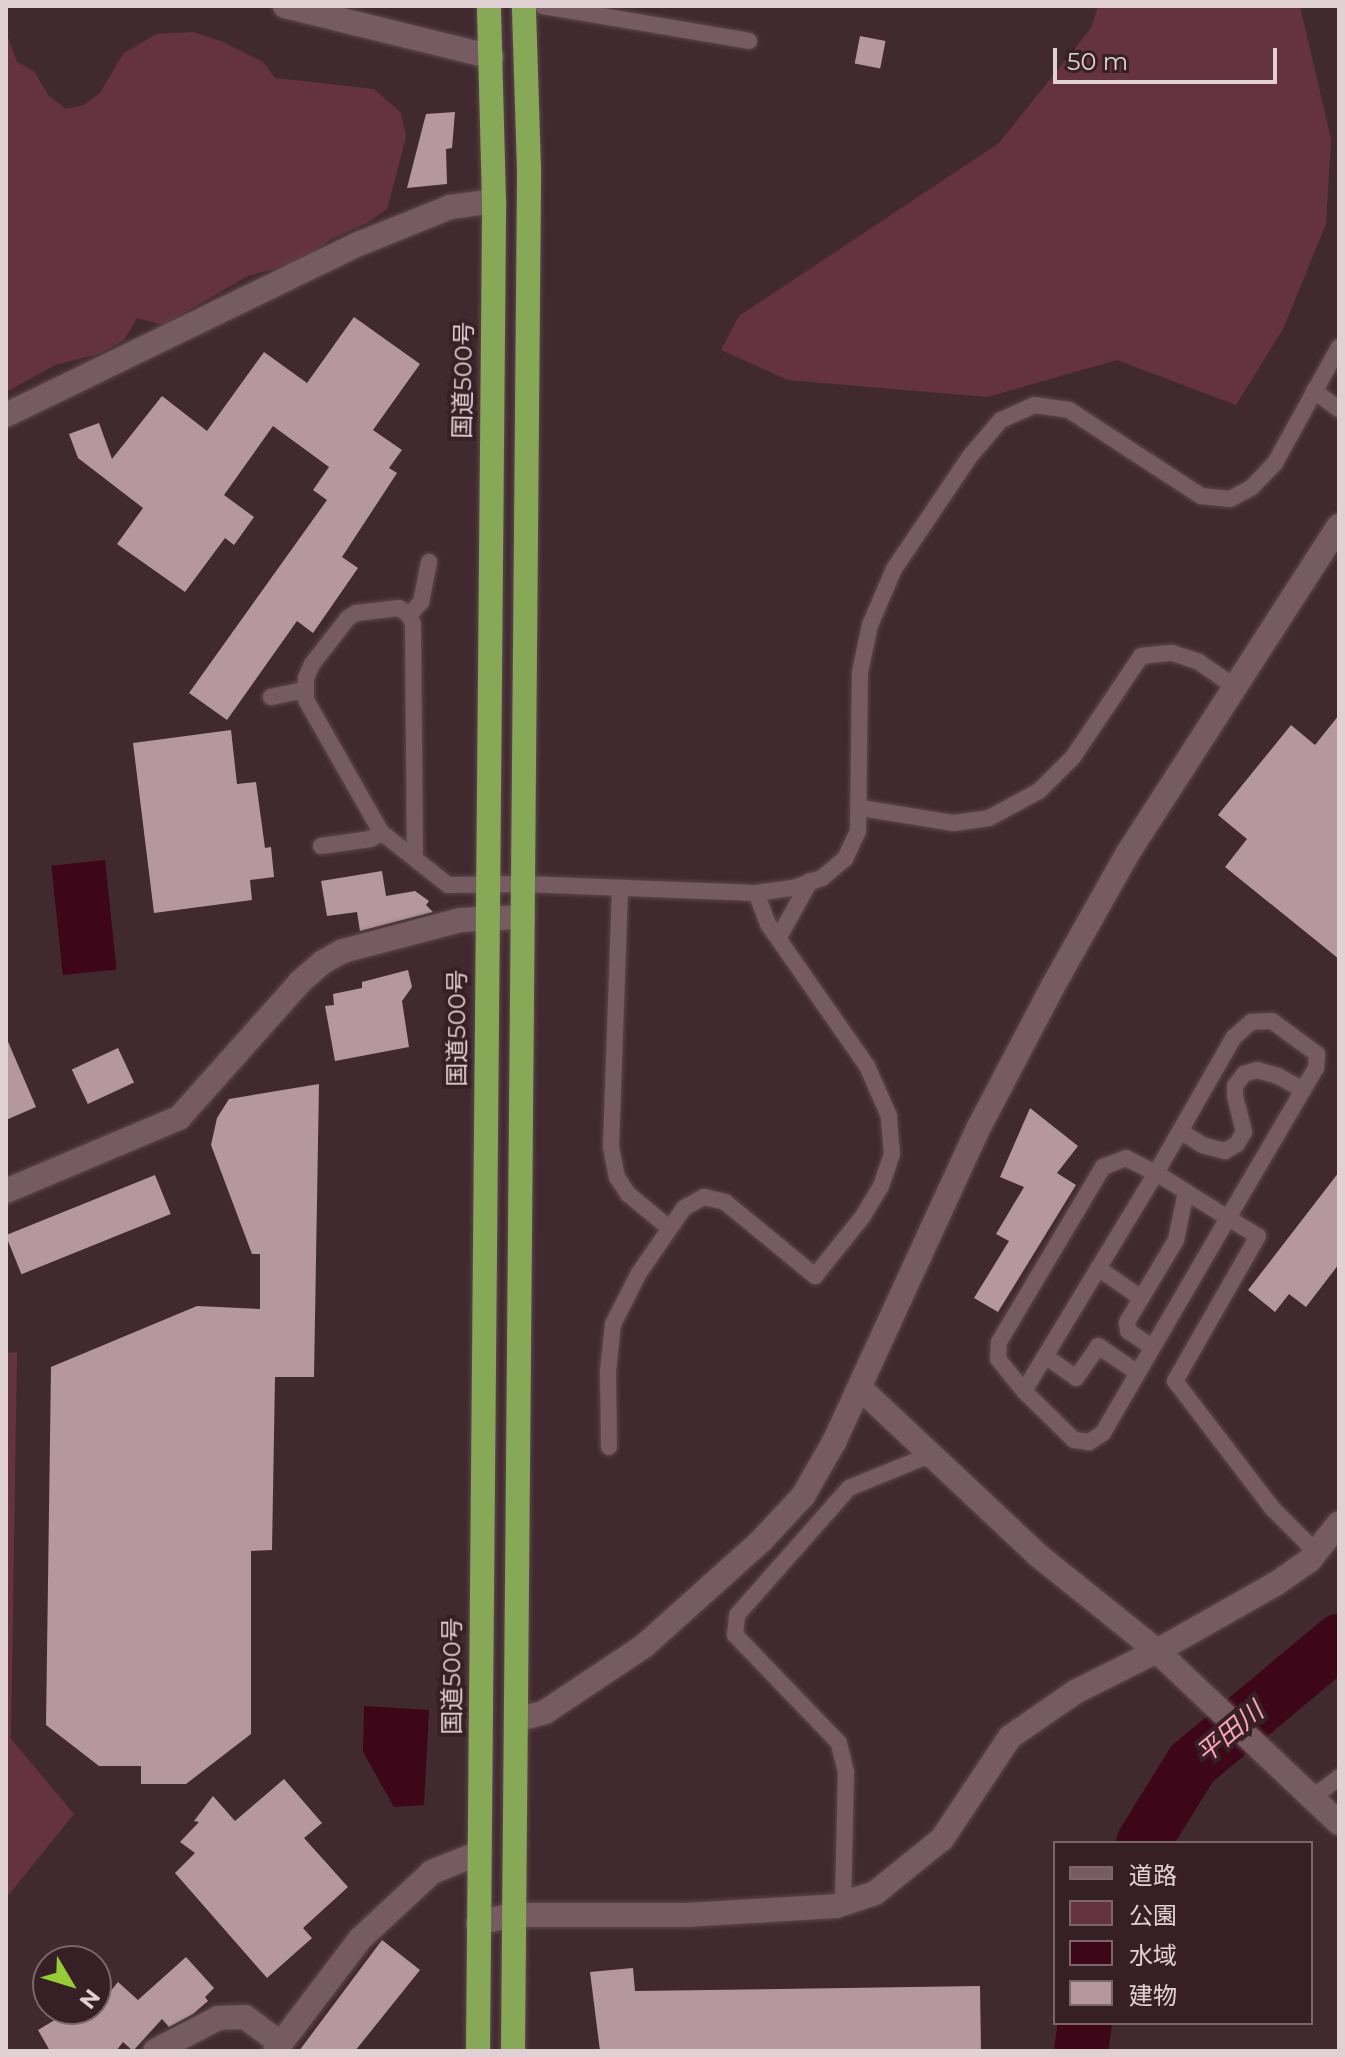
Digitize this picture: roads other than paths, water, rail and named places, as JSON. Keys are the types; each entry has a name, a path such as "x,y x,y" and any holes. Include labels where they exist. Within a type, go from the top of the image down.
{"highway":[{"name":"国道500号","path":"478,2051 485,884 494,201 490,6"},
{"path":"513,2051 529,169 524,6"}],"street":[{"path":"285,6 492,57"},
{"path":"6,415 361,243 450,207 494,201"},
{"path":"516,1720 545,1712 644,1646 761,1541 803,1496 819,1471 860,1388 927,1237 1025,1038 1128,853 1339,526"},
{"path":"6,1191 179,1118 300,982 323,962 343,951 485,917 523,917"},
{"path":"860,1388 1039,1556 1157,1651 1339,1823"},
{"path":"478,1923 514,1915 686,1915 843,1904 875,1893 942,1839 1010,1737 1044,1710 1246,1603 1317,1553 1339,1523"},
{"path":"155,2051 218,2018 245,2017 277,2047 360,1939 404,1896 432,1872 479,1853"}],"lane":[{"path":"543,6 749,41"},
{"path":"415,858 414,640 409,615 399,608 380,608 348,618 312,664 305,690 306,700 381,832 448,885 523,884 756,893 822,878 845,859 858,831 861,808 860,672 870,625 894,569 971,455 1001,420 1034,405 1069,410 1201,496 1230,499 1251,488 1275,463 1339,347"},
{"path":"1314,391 1339,409"},
{"path":"409,615 421,602 429,562"},
{"path":"861,808 954,823 989,818 1039,791 1073,757 1141,656 1172,653 1199,662 1235,687"},
{"path":"271,697 305,690"},
{"path":"321,846 371,839 381,832"},
{"path":"779,937 810,881"},
{"path":"620,889 611,1147 617,1177 628,1194 668,1227"},
{"path":"609,1447 608,1371 613,1324 668,1227 684,1208 704,1197 725,1202 815,1276 863,1216 881,1186 892,1154 889,1116 860,1055 768,924 756,893"},
{"path":"1024,1391 1156,1173 1234,1037 1251,1022 1272,1021 1317,1054 1316,1068 1228,1218 1152,1347 1103,1433 1089,1442 1074,1440 1024,1391 998,1359 999,1342 1103,1167 1126,1158 1156,1173 1228,1218 1258,1236 1175,1381 1273,1509 1317,1553"},
{"path":"1180,1131 1202,1145 1225,1151 1237,1144 1244,1132 1235,1086 1244,1074 1257,1070 1303,1090"},
{"path":"1152,1347 1128,1331 1127,1322 1176,1240 1186,1192"},
{"path":"1098,1268 1141,1298"},
{"path":"1045,1356 1076,1378 1098,1346 1138,1373"},
{"path":"843,1904 846,1772 839,1743 735,1635 737,1615 849,1488 930,1455"},
{"path":"1312,1798 1339,1778"}],"water":[{"path":"105,860 116,969 63,975 51,866"},
{"path":"364,1706 429,1710 424,1805 394,1807 363,1752"}],"waterway":[{"name":"平田川","path":"1144,1841 1192,1764 1339,1641"},
{"name":"平田川","path":"1081,2051 1085,2025"}]}
